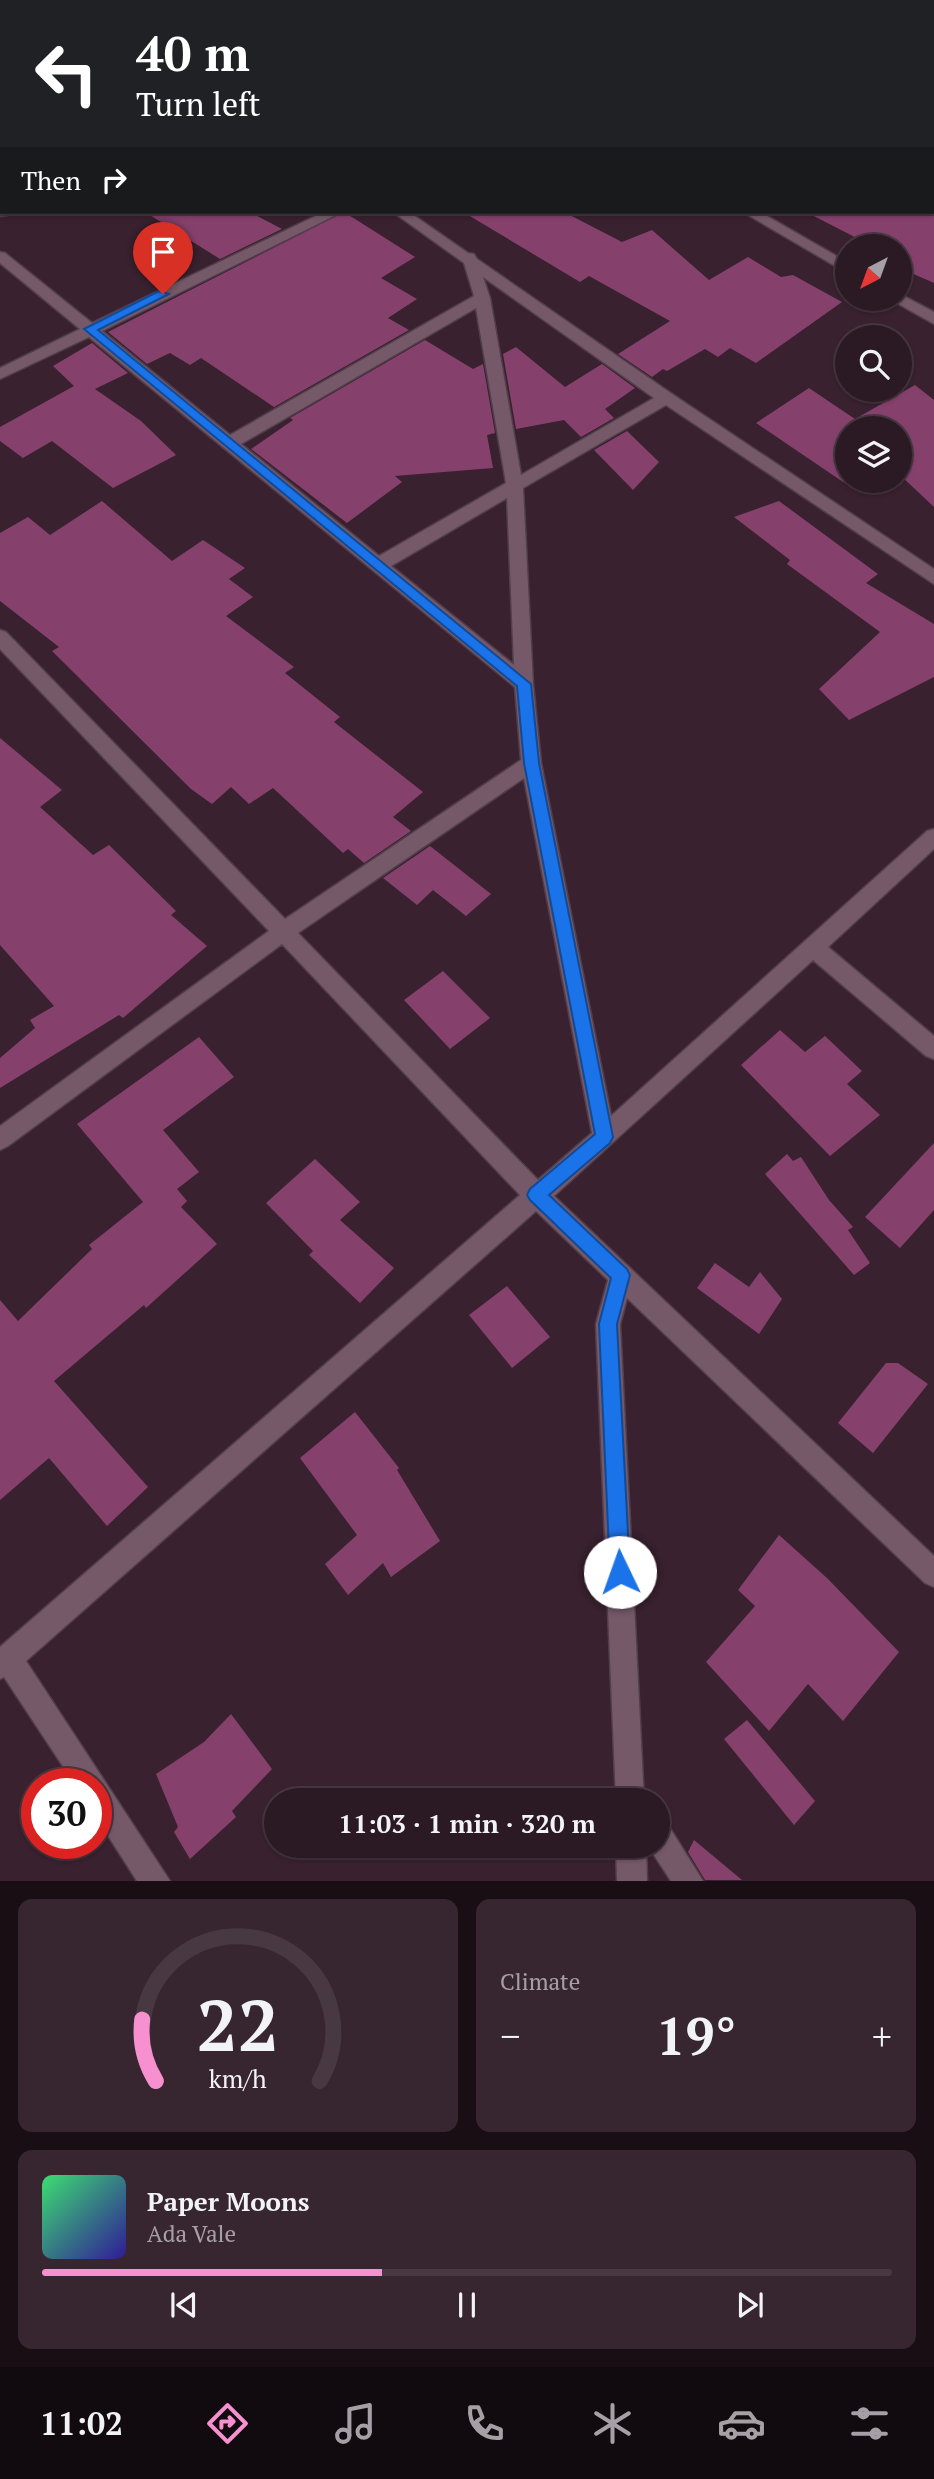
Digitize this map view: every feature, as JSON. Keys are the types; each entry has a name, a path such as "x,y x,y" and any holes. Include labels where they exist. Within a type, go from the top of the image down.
{"street":[{"path":"0,373 331,214"},
{"path":"761,214 835,260"},
{"path":"422,219 469,257 666,398 934,578"},
{"path":"0,256 524,684"},
{"path":"469,257 481,298 515,488 524,684 531,763 604,1137"},
{"path":"230,443 481,298"},
{"path":"912,306 934,319"},
{"path":"378,565 515,488 666,398"},
{"path":"0,637 536,1195 934,1574"},
{"path":"0,1139 284,931 531,763"},
{"path":"80,1768 4,1662 604,1137 934,837"},
{"path":"813,947 934,1049"},
{"path":"621,1275 608,1324 631,1788"},
{"path":"112,1815 155,1881"},
{"path":"670,1853 688,1881"},
{"path":"631,1858 632,1881"}],"building":[{"path":"148,214 254,214 282,229 220,259"},
{"path":"340,214 347,214 415,257 381,278 417,299 388,318 409,330 274,407 201,358 190,365 170,353 147,364 108,332"},
{"path":"466,214 568,214 622,242 652,230 709,280 748,257 781,277 793,275 835,298 835,307 756,363 730,348 718,357 705,349 652,377 618,354 670,321 589,276 580,282"},
{"path":"810,214 934,214 934,283 912,273 912,234 849,234"},
{"path":"425,340 473,369 483,364 495,433 487,435 493,468 395,476 402,482 347,523 251,449 293,420 290,418"},
{"path":"92,343 128,373 95,389 141,421 176,455 113,488 52,441 23,458 0,441 0,427 74,386 53,366"},
{"path":"516,347 565,387 602,364 635,388 605,409 614,418 581,437 564,420 516,429 503,354"},
{"path":"915,385 934,400 934,507 912,486 912,416 860,416 885,402 912,402 912,387"},
{"path":"809,388 851,416 835,416 835,477 756,423"},
{"path":"627,431 659,462 633,490 594,450"},
{"path":"102,501 172,561 203,540 245,568 229,579 253,597 226,616 294,667 285,673 340,717 334,722 423,792 393,817 411,831 364,863 348,849 343,853 273,788 249,804 231,787 212,804 191,789 52,651 59,647 0,601 0,533 28,517 50,535"},
{"path":"779,501 878,574 866,583 934,624 934,677 849,720 819,689 880,632 787,564 790,560 734,517"},
{"path":"0,738 62,790 40,807 93,855 109,845 176,911 171,915 207,946 123,1018 119,1015 0,1088 0,1058 35,1028 30,1020 54,1006 0,945"},
{"path":"430,846 491,894 466,916 433,890 417,905 383,878"},
{"path":"443,971 490,1018 450,1049 404,1000"},
{"path":"780,1030 805,1052 825,1036 862,1071 847,1084 880,1115 830,1156 741,1065"},
{"path":"199,1037 234,1077 163,1130 199,1172 177,1189 187,1201 181,1207 217,1244 146,1308 144,1305 54,1381 148,1487 107,1526 49,1458 0,1500 0,1300 18,1321 92,1249 89,1245 143,1202 77,1124"},
{"path":"934,1143 934,1210 900,1248 865,1217"},
{"path":"787,1154 793,1161 801,1157 829,1200 853,1227 848,1230 870,1263 854,1275 765,1174"},
{"path":"315,1159 360,1202 340,1220 394,1268 360,1303 309,1255 313,1251 266,1203"},
{"path":"715,1263 749,1287 760,1272 782,1299 759,1334 697,1288"},
{"path":"507,1286 550,1337 512,1368 469,1315"},
{"path":"886,1363 898,1363 928,1384 873,1453 838,1423"},
{"path":"355,1412 399,1468 397,1470 440,1541 391,1577 383,1563 348,1595 325,1564 357,1535 300,1458"},
{"path":"779,1535 827,1578 899,1652 843,1721 808,1684 769,1731 706,1662 755,1606 738,1590"},
{"path":"231,1714 272,1769 232,1811 236,1817 190,1859 174,1832 178,1827 156,1774 204,1742"},
{"path":"747,1720 815,1801 794,1825 724,1739"},
{"path":"694,1840 742,1880 705,1880 688,1852"}],"route":[{"path":"163,294 89,329 524,684 531,763 604,1137 536,1195 621,1275 608,1324 620,1572"}]}
